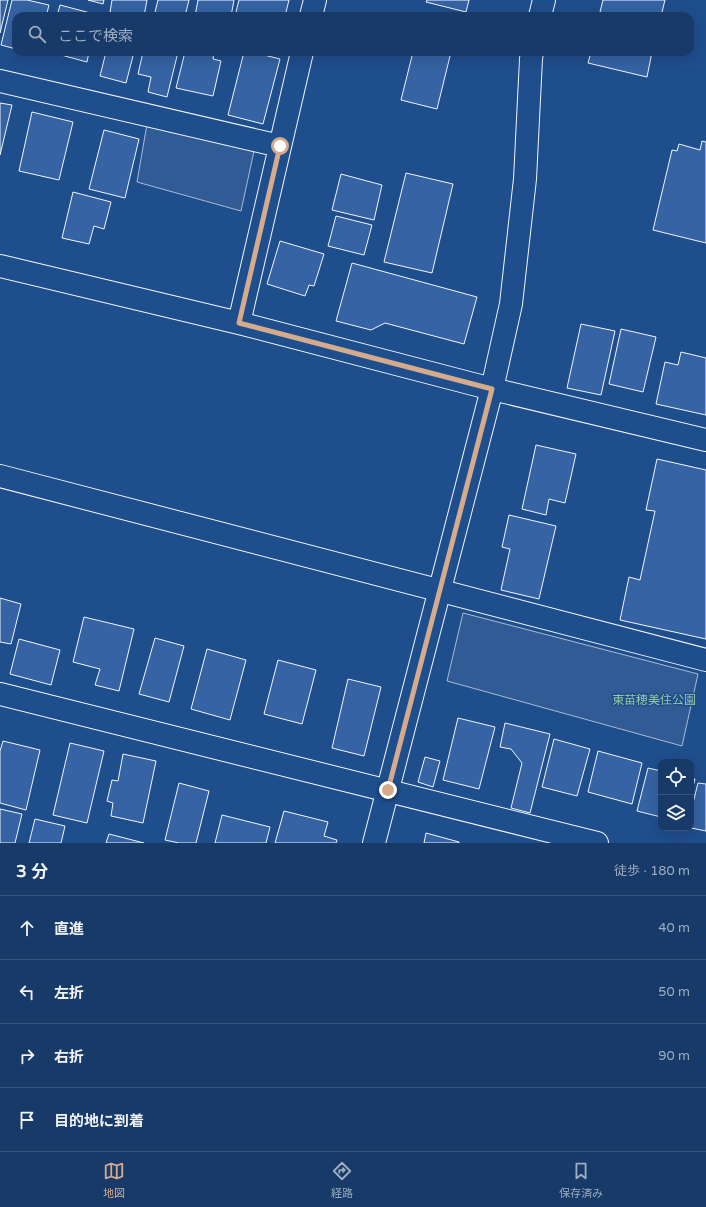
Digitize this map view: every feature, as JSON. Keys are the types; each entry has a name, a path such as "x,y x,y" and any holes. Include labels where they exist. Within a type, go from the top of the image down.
{"street":[{"path":"312,12 315,0"},
{"path":"541,12 544,0"},
{"path":"239,323 301,56"},
{"path":"374,843 492,389 511,304 525,179 531,56"},
{"path":"0,81 280,146"},
{"path":"0,266 239,323 492,389 706,440"},
{"path":"0,476 706,660"},
{"path":"0,694 597,843"}],"shaded area":[{"path":"147,124 254,151 241,211 137,182"},
{"name":"東苗穂美住公園","path":"463,613 698,674 682,746 447,681"}],"building":[{"path":"0,0 8,0 0,33"},
{"path":"12,0 27,0 49,5 47,12 12,12 12,48 1,45"},
{"path":"88,0 104,0 103,4"},
{"path":"112,0 147,0 145,12 110,12"},
{"path":"158,0 189,0 186,12 155,12"},
{"path":"198,0 234,0 232,12 196,12"},
{"path":"239,0 289,0 286,12 236,12"},
{"path":"427,0 469,0 466,12 426,2"},
{"path":"603,0 665,0 662,12 600,12"},
{"path":"60,5 87,12 58,12"},
{"path":"65,56 88,56 87,62"},
{"path":"105,56 133,56 126,83 100,76"},
{"path":"142,56 177,56 167,97 148,92 151,77 138,74"},
{"path":"184,56 213,56 213,59 221,61 213,96 176,88"},
{"path":"243,56 268,56 280,59 263,124 228,115"},
{"path":"412,56 450,56 437,109 401,100"},
{"path":"590,56 651,56 647,77 588,63"},
{"path":"0,103 12,105 0,155"},
{"path":"32,112 73,122 59,180 19,171"},
{"path":"104,130 139,139 125,198 89,189"},
{"path":"702,141 706,142 706,243 653,230 672,150 677,151 679,144 700,150"},
{"path":"406,173 453,184 432,273 384,262"},
{"path":"341,174 382,185 374,220 332,210"},
{"path":"73,192 111,202 104,229 94,226 89,244 62,238"},
{"path":"336,216 372,225 364,255 328,246"},
{"path":"280,241 324,254 314,286 309,285 305,296 267,284"},
{"path":"352,263 477,297 464,344 385,323 371,330 336,321"},
{"path":"581,324 615,331 601,395 567,388"},
{"path":"621,329 656,337 643,392 609,384"},
{"path":"681,352 706,358 706,415 656,404 665,362 678,365"},
{"path":"536,445 576,454 565,503 549,499 546,515 522,509"},
{"path":"657,459 706,470 706,639 620,620 629,577 640,580 655,511 646,510"},
{"path":"509,515 556,526 539,599 501,590 510,549 502,547"},
{"path":"0,598 21,604 11,644 0,642"},
{"path":"84,617 134,629 119,691 95,685 100,669 73,662"},
{"path":"155,638 184,646 169,702 139,694"},
{"path":"19,639 60,650 51,685 10,674"},
{"path":"207,649 246,660 230,720 191,709"},
{"path":"278,660 316,670 302,724 264,714"},
{"path":"348,679 381,687 364,756 332,748"},
{"path":"458,718 495,727 479,789 443,780"},
{"path":"505,723 550,734 530,813 511,808 522,763 511,749 500,747"},
{"path":"554,739 590,749 577,796 542,787"},
{"path":"3,741 40,750 26,810 0,803 0,751"},
{"path":"70,743 104,751 87,823 53,815"},
{"path":"598,751 642,763 632,804 588,792"},
{"path":"123,754 156,761 143,823 111,816 113,803 107,801 112,780 118,781"},
{"path":"425,757 440,761 433,787 418,782"},
{"path":"648,768 658,770 658,816 637,811"},
{"path":"179,783 209,791 196,843 179,843 165,840"},
{"path":"698,783 706,784 706,831 694,829 694,799"},
{"path":"0,809 22,814 15,843 0,843"},
{"path":"284,811 328,822 324,836 337,840 336,843 275,843"},
{"path":"222,815 270,827 266,843 215,843"},
{"path":"35,819 65,826 61,843 29,843"},
{"path":"426,833 459,842 459,843 424,843"},
{"path":"109,834 144,843 106,843"}],"route":[{"path":"280,146 239,323 492,389 388,790"}]}
